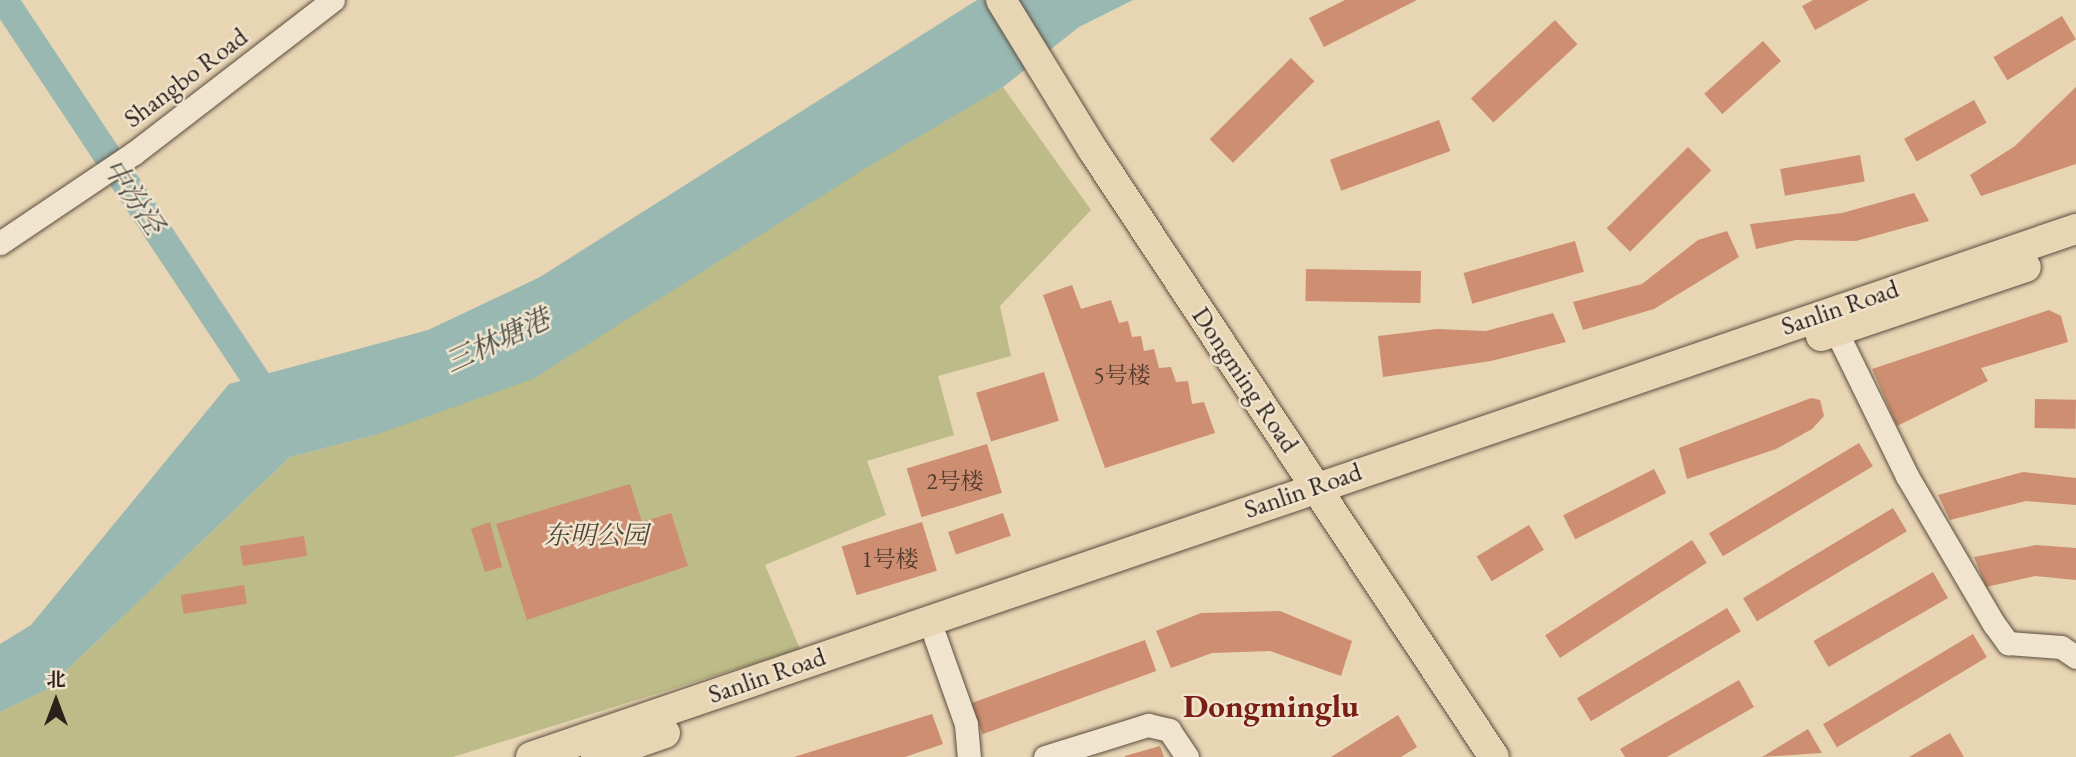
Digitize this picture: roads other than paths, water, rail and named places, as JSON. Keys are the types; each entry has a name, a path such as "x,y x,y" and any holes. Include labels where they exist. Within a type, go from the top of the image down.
{"main road":[{"name":"Dongming Road","path":"1001,0 1038,64 1494,757"},
{"name":"Sanlin Road","path":"596,757 935,637 1322,495 2076,229"},
{"name":"Sanlin Road","path":"531,757 1322,495 1836,331 2076,250"}],"street":[{"name":"Shangbo Road","path":"0,243 80,192 134,153 333,0"},
{"path":"1836,331 1908,476 1994,624 2008,643 2061,647 2076,657"},
{"path":"935,637 966,724 969,757"},
{"path":"1045,757 1148,725 1169,730 1187,757"}],"water":[{"name":"三林塘港","path":"977,0 1133,0 1079,27 1003,87 866,168 533,379 375,435 290,457 46,690 0,712 0,644 31,625 229,384 428,330 540,277"}],"waterway":[{"name":"中汾泾","path":"4,0 264,392"}],"district":[{"name":"Dongminglu","path":"1271,706"}],"park label":[{"name":"东明公园","path":"596,536"}]}
